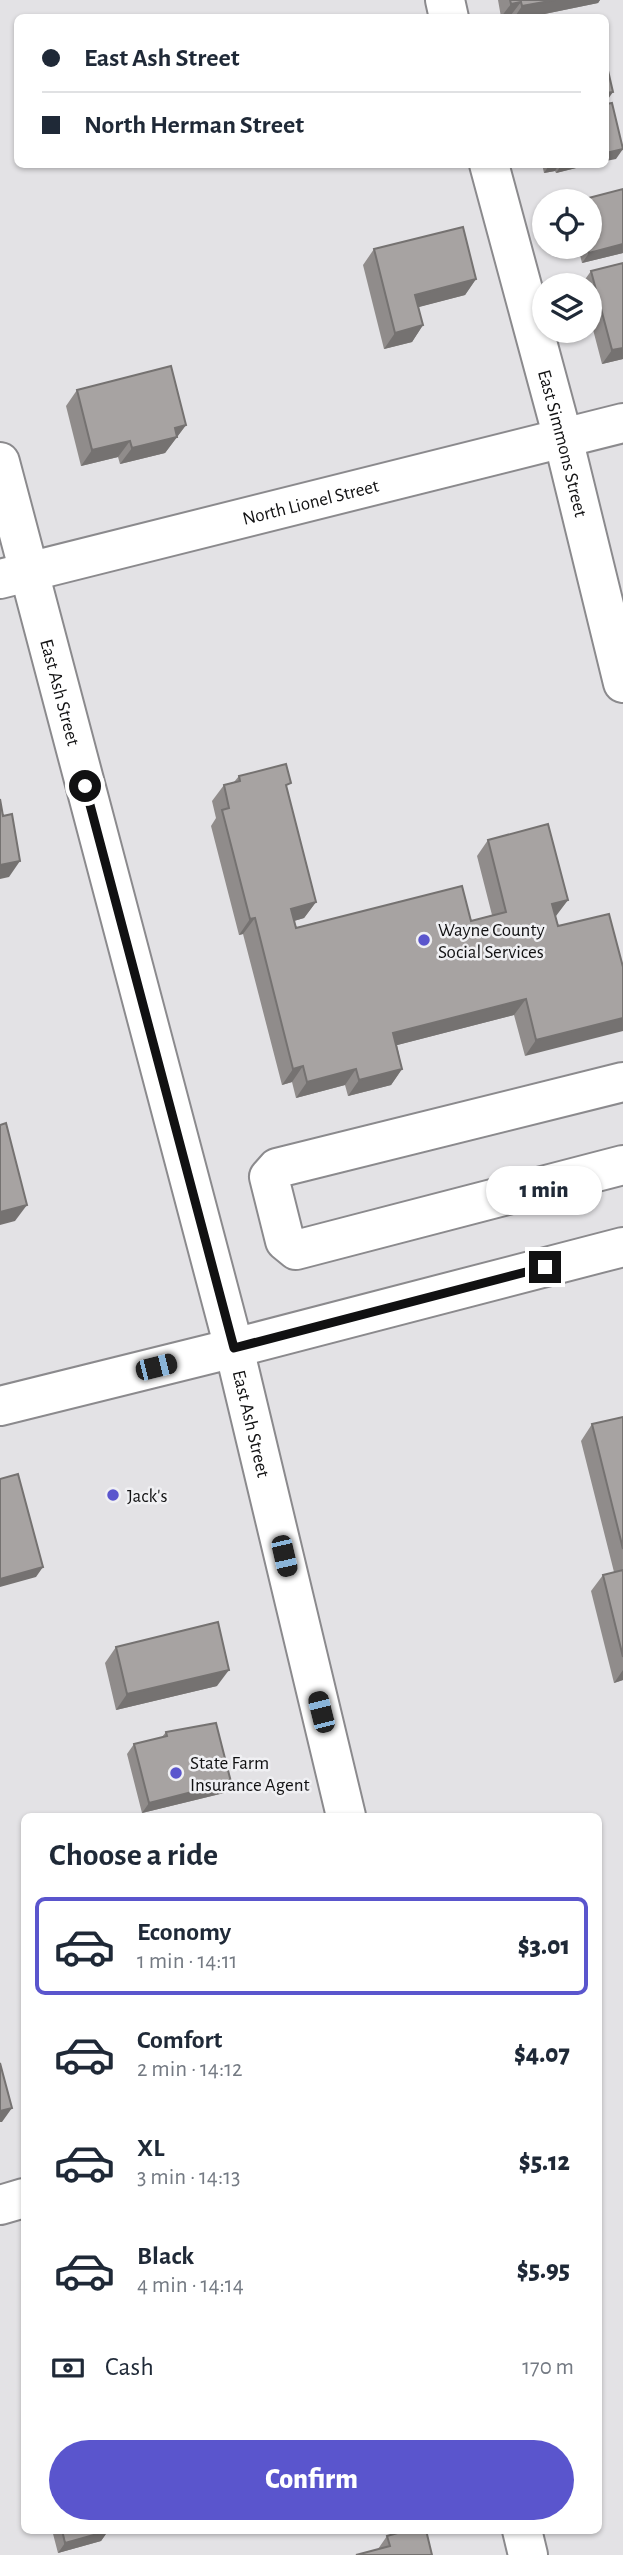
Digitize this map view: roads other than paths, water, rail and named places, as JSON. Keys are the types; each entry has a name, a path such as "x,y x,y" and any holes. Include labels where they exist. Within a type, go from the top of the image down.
{"main road":[{"name":"East Simmons Street","path":"490,168 563,438 623,683"},
{"name":"North Lionel Street","path":"14,575 623,423"},
{"name":"East Ash Street","path":"0,463 14,575 234,1348 345,1813"},
{"path":"623,1082 277,1168 270,1177 285,1241 296,1250 623,1166"},
{"path":"0,1406 623,1247"},
{"path":"0,2205 21,2200"},
{"path":"523,2534 528,2555"}],"place":[{"name":"Wayne County Social Services","path":"424,940"},
{"name":"Jack's","path":"113,1495"},
{"name":"State Farm Insurance Agent","path":"176,1773"}]}
